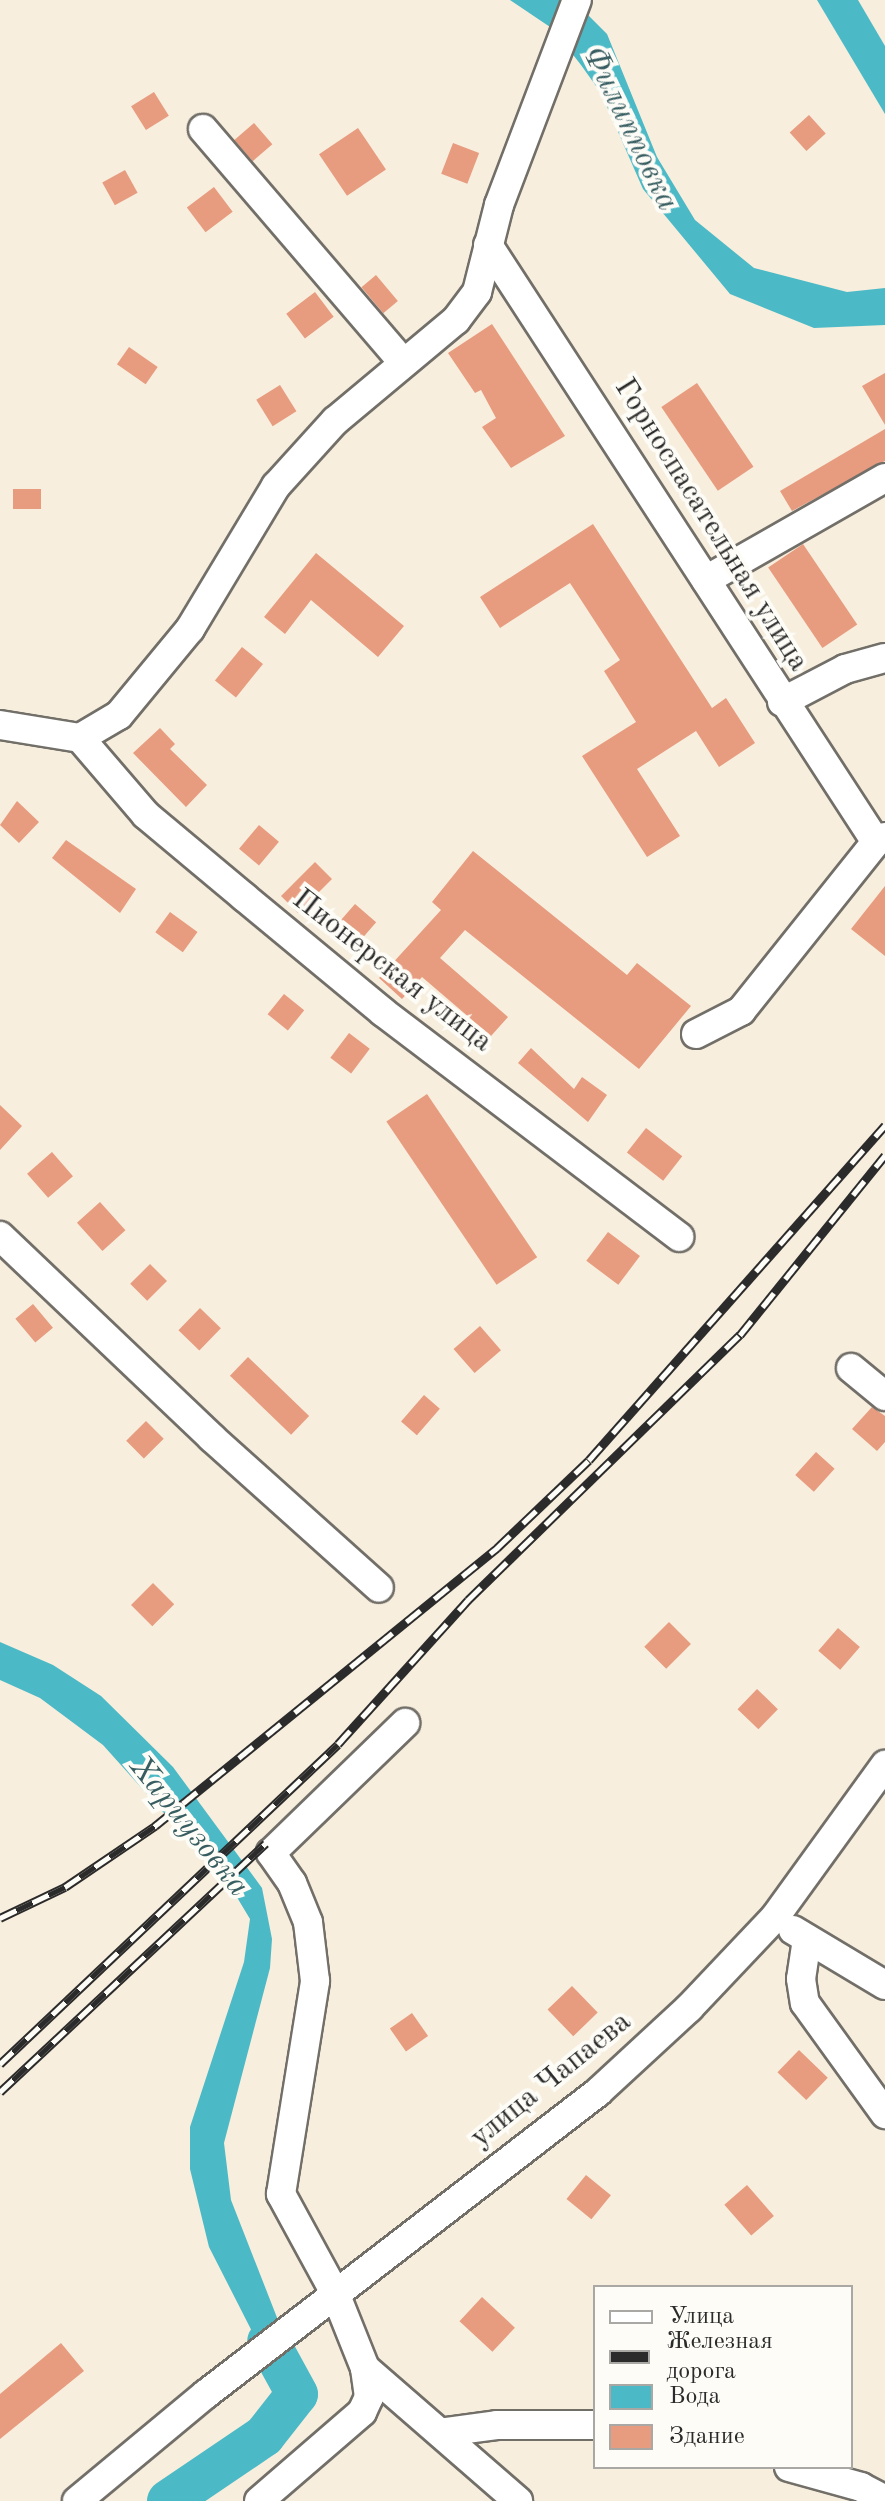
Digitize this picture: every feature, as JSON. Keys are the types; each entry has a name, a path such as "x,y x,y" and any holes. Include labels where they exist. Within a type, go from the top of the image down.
{"street":[{"path":"0,725 80,738 119,715 190,629 276,486 335,421 456,320 477,292 488,245 542,84 577,0"},
{"path":"203,129 403,362"},
{"name":"Горноспасательная улица","path":"488,245 782,702 880,840"},
{"path":"706,580 885,478"},
{"path":"782,702 845,669 885,658"},
{"name":"Пионерская улица","path":"80,738 146,815 256,907 383,1012 679,1237"},
{"path":"696,1034 741,1011 880,840"},
{"path":"0,1236 212,1438 379,1588"},
{"path":"851,1368 885,1396"},
{"path":"259,2501 362,2412 369,2397 365,2368 335,2293 281,2194 315,1981 308,1922 292,1883 271,1853 405,1723"},
{"name":"улица Чапаева","path":"77,2501 206,2394 598,2092 689,2008 775,1917 885,1765"},
{"path":"775,1917 885,1985"},
{"path":"807,1939 801,1979 805,2003 885,2114"},
{"path":"365,2368 445,2432 518,2501"},
{"path":"445,2432 497,2425 593,2425"},
{"path":"796,2469 861,2487 885,2500"}],"water":[{"name":"Филипповка","path":"510,0 573,0 607,34 657,157 695,220 754,268 847,292 885,288 885,325 814,328 730,294 643,189 601,93 581,65 553,29"},
{"path":"817,0 858,0 885,46 885,114"},
{"path":"0,1642 53,1665 101,1696 173,1767 262,1888 272,1939 270,1968 224,2143 231,2200 303,2384 285,2396 209,2247 190,2169 190,2127 244,1962 250,1919 232,1889 103,1745 40,1698 0,1680"}],"building":[{"path":"154,92 169,116 146,130 131,106"},
{"path":"809,115 826,134 806,151 790,132"},
{"path":"254,123 272,144 253,161 234,140"},
{"path":"358,128 386,169 347,196 319,154"},
{"path":"453,143 479,153 467,184 441,174"},
{"path":"125,170 138,193 115,205 102,183"},
{"path":"214,187 233,212 206,232 187,207"},
{"path":"376,275 398,301 383,313 361,287"},
{"path":"315,292 334,317 305,338 286,314"},
{"path":"492,324 565,436 511,468 482,427 496,418 481,390 475,393 448,353"},
{"path":"129,347 158,367 146,384 117,364"},
{"path":"885,373 885,425 862,386"},
{"path":"697,383 753,467 718,491 661,407"},
{"path":"280,385 296,411 273,426 256,400"},
{"path":"885,429 885,461 792,511 780,491"},
{"path":"13,489 41,489 41,509 13,509"},
{"path":"593,524 712,708 726,698 755,743 719,767 696,731 637,769 680,836 647,857 582,756 636,722 604,671 620,660 570,583 500,628 480,597"},
{"path":"803,544 857,624 822,648 768,567"},
{"path":"316,553 404,626 378,657 311,600 285,634 264,617"},
{"path":"242,647 263,664 236,697 215,680"},
{"path":"160,728 175,744 170,749 207,785 186,807 133,753"},
{"path":"17,801 39,822 19,843 0,825"},
{"path":"259,825 279,842 259,865 239,849"},
{"path":"66,840 136,889 120,913 52,858"},
{"path":"473,851 627,975 637,963 691,1006 639,1069 465,930 440,958 508,1017 491,1036 422,977 402,999 379,978 441,910 432,902"},
{"path":"315,862 332,879 298,913 281,896"},
{"path":"885,886 885,956 851,929"},
{"path":"355,904 376,922 359,942 338,924"},
{"path":"170,912 198,932 183,952 155,932"},
{"path":"284,994 304,1010 288,1031 268,1014"},
{"path":"349,1033 370,1049 351,1073 330,1058"},
{"path":"531,1048 574,1089 582,1077 607,1095 588,1122 518,1063"},
{"path":"427,1094 537,1257 497,1285 386,1121"},
{"path":"0,1105 22,1126 0,1150"},
{"path":"646,1128 682,1156 663,1181 627,1152"},
{"path":"52,1152 73,1176 48,1198 27,1174"},
{"path":"100,1202 125,1230 102,1251 77,1223"},
{"path":"608,1232 640,1256 618,1285 586,1261"},
{"path":"150,1264 167,1281 147,1301 130,1284"},
{"path":"33,1304 53,1328 35,1343 15,1319"},
{"path":"200,1308 221,1328 199,1350 178,1330"},
{"path":"480,1326 501,1350 475,1373 454,1349"},
{"path":"248,1357 309,1416 291,1435 230,1376"},
{"path":"424,1395 440,1409 417,1435 401,1421"},
{"path":"872,1407 885,1416 885,1442 877,1451 852,1429"},
{"path":"146,1421 164,1439 144,1458 126,1441"},
{"path":"816,1452 835,1469 814,1492 795,1475"},
{"path":"153,1583 174,1604 152,1626 131,1605"},
{"path":"669,1622 691,1644 666,1669 644,1647"},
{"path":"838,1628 860,1647 840,1670 818,1651"},
{"path":"757,1689 778,1709 758,1729 738,1709"},
{"path":"572,1986 598,2013 573,2036 548,2010"},
{"path":"412,2013 428,2036 406,2051 390,2028"},
{"path":"799,2050 828,2078 806,2100 777,2072"},
{"path":"586,2175 611,2195 591,2219 566,2199"},
{"path":"747,2185 774,2216 751,2236 724,2205"},
{"path":"482,2297 515,2328 492,2352 459,2321"},
{"path":"61,2343 84,2371 0,2439 0,2394"}],"waterway":[{"name":"Хариузовка","path":"168,2501 264,2436 297,2394 268,2341"}],"railway":[{"path":"0,1918 65,1887 155,1826 497,1548 589,1460 885,1125"},
{"path":"0,2064 338,1744 468,1600 740,1335 885,1155"},
{"path":"0,2092 266,1843"}]}
